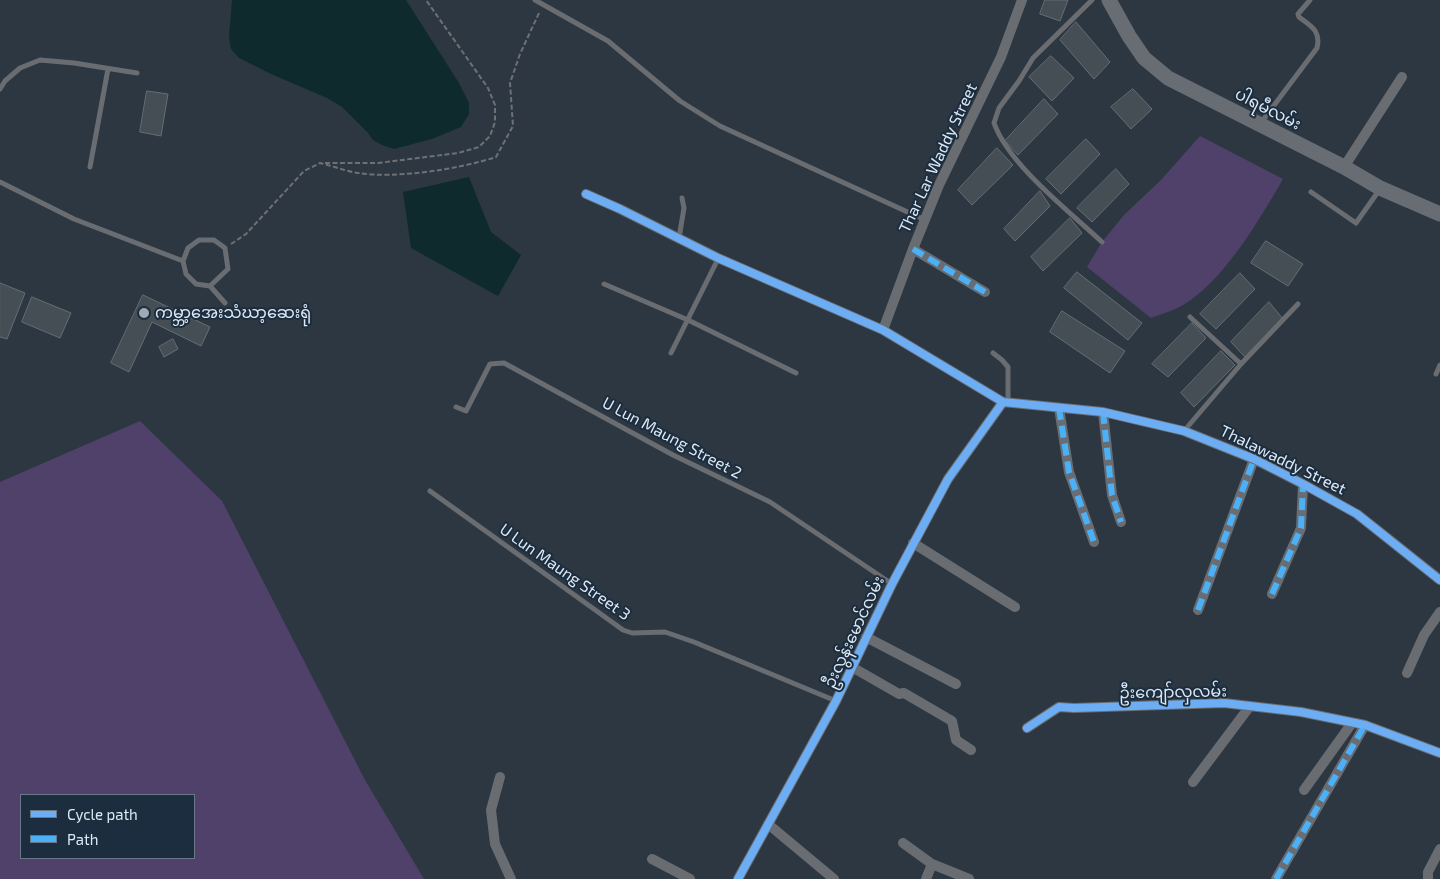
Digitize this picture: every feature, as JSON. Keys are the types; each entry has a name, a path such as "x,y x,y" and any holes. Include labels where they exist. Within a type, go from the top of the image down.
{"main road":[{"name":"ပါရမီလမ်း","path":"1109,0 1144,58 1168,78 1344,167 1380,188 1440,214"}],"street":[{"name":"Thar Lar Waddy Street","path":"883,330 939,185 1001,57 1022,0"},
{"path":"1344,167 1402,77"},
{"path":"586,194 718,258 883,330 1005,402"},
{"path":"913,249 985,292"},
{"name":"Thalawaddy Street","path":"1005,402 1103,412 1184,431 1254,459 1357,514 1440,580"},
{"name":"ဦးလွန်းမောင်လမ်း","path":"738,879 836,701 892,584 948,479 1005,402"},
{"path":"1059,408 1069,472 1094,542"},
{"path":"1103,412 1112,495 1121,522"},
{"path":"1198,610 1254,459"},
{"path":"1272,594 1301,528 1303,484"},
{"path":"913,543 1015,607"},
{"path":"1407,673 1424,635 1440,612"},
{"path":"866,637 956,684"},
{"path":"852,668 900,694 904,693 952,721 956,740 971,750"},
{"name":"ဦးကျော်လှလမ်း","path":"1027,728 1059,707 1224,703 1301,712 1365,726 1440,753"},
{"path":"1193,782 1250,706"},
{"path":"1304,790 1352,723"},
{"path":"1276,879 1365,726"},
{"path":"500,777 491,810 495,844 511,879"},
{"path":"768,824 834,879"},
{"path":"903,843 932,864 968,879"},
{"path":"1428,879 1428,872 1440,849"},
{"path":"652,858 690,879"},
{"path":"926,879 932,864"}],"lane":[{"path":"535,0 608,41 680,101 720,126 925,220"},
{"path":"1092,0 1033,58 999,108 994,123 1003,143 1014,157 1034,179 1102,242"},
{"path":"1260,124 1316,48 1319,39 1315,30 1298,14 1310,0"},
{"path":"0,89 4,81 20,68 40,60 74,63 137,73"},
{"path":"90,168 108,69"},
{"path":"0,182 74,219 183,261"},
{"path":"1311,192 1356,223 1380,188"},
{"path":"679,238 684,208 682,198"},
{"path":"210,286 228,269 225,248 214,240 200,240 188,248 183,261 186,274 196,284 210,286 225,303"},
{"path":"670,354 718,258"},
{"path":"604,284 688,320 796,373"},
{"path":"1184,431 1241,364 1298,304"},
{"path":"1190,317 1241,364"},
{"path":"992,353 1008,367 1005,402"},
{"name":"U Lun Maung Street 2","path":"456,407 466,411 490,364 504,362 673,455 770,502 892,584"},
{"path":"1436,374 1440,365"},
{"name":"U Lun Maung Street 3","path":"430,491 623,630 632,633 665,632 694,642 836,701"}],"path":[{"path":"225,248 246,234 304,171 320,163 378,163 458,153 479,147 490,136 495,122 495,105 488,88 426,0"},
{"path":"320,163 358,173 382,175 449,168 477,163 496,157 514,126 510,83 520,54 544,4"}],"shaded area":[{"path":"232,0 406,0 459,83 469,103 469,114 461,127 432,139 394,149 382,145 373,140 342,107 327,98 239,58 231,49 229,37"},
{"path":"1200,136 1283,179 1252,230 1226,266 1212,281 1198,295 1183,305 1151,318 1087,267 1102,242 1124,215 1161,180"},
{"path":"469,177 491,232 521,255 498,296 411,248 403,192"},
{"path":"140,421 222,501 365,780 424,879 0,879 0,482"}],"building":[{"path":"1045,0 1068,0 1060,21 1040,14"},
{"path":"1076,22 1110,62 1094,79 1060,40"},
{"path":"1051,56 1074,78 1052,101 1029,77"},
{"path":"1133,89 1152,109 1131,129 1111,107"},
{"path":"147,91 168,94 161,136 140,132"},
{"path":"1044,99 1058,114 1018,155 1005,141"},
{"path":"1086,139 1100,154 1061,194 1046,179"},
{"path":"997,148 1013,165 972,205 958,190"},
{"path":"1116,169 1129,184 1092,222 1077,208"},
{"path":"1040,191 1050,206 1015,241 1004,229"},
{"path":"1070,218 1082,233 1043,271 1031,257"},
{"path":"1266,241 1303,264 1288,286 1251,263"},
{"path":"1077,272 1142,323 1128,340 1064,288"},
{"path":"1240,273 1255,289 1216,329 1200,314"},
{"path":"0,283 25,293 7,339 0,337"},
{"path":"143,295 210,327 201,346 152,322 129,372 111,363"},
{"path":"32,297 71,313 60,338 22,322"},
{"path":"1269,302 1283,319 1245,357 1231,342"},
{"path":"1062,311 1125,351 1110,373 1050,332"},
{"path":"1192,323 1206,338 1168,377 1152,364"},
{"path":"173,339 178,349 164,357 159,347"},
{"path":"1221,351 1235,365 1194,407 1181,393"}],"marked path":[{"path":"913,249 985,292"},
{"path":"1059,408 1069,472 1094,542"},
{"path":"1103,412 1112,495 1121,522"},
{"path":"1198,610 1254,459"},
{"path":"1272,594 1301,528 1303,484"},
{"path":"1276,879 1365,725"}],"cycle path":[{"path":"586,194 718,258 883,330 1003,402 1103,412 1184,431 1254,459 1357,514 1440,580"},
{"path":"738,879 836,701 892,584 948,479 1003,402"},
{"path":"1027,728 1059,707 1224,703 1301,712 1365,725 1440,753"}],"place":[{"name":"ကမ္ဘာ့အေးသံဃာ့ဆေးရုံ","path":"144,313"}]}
